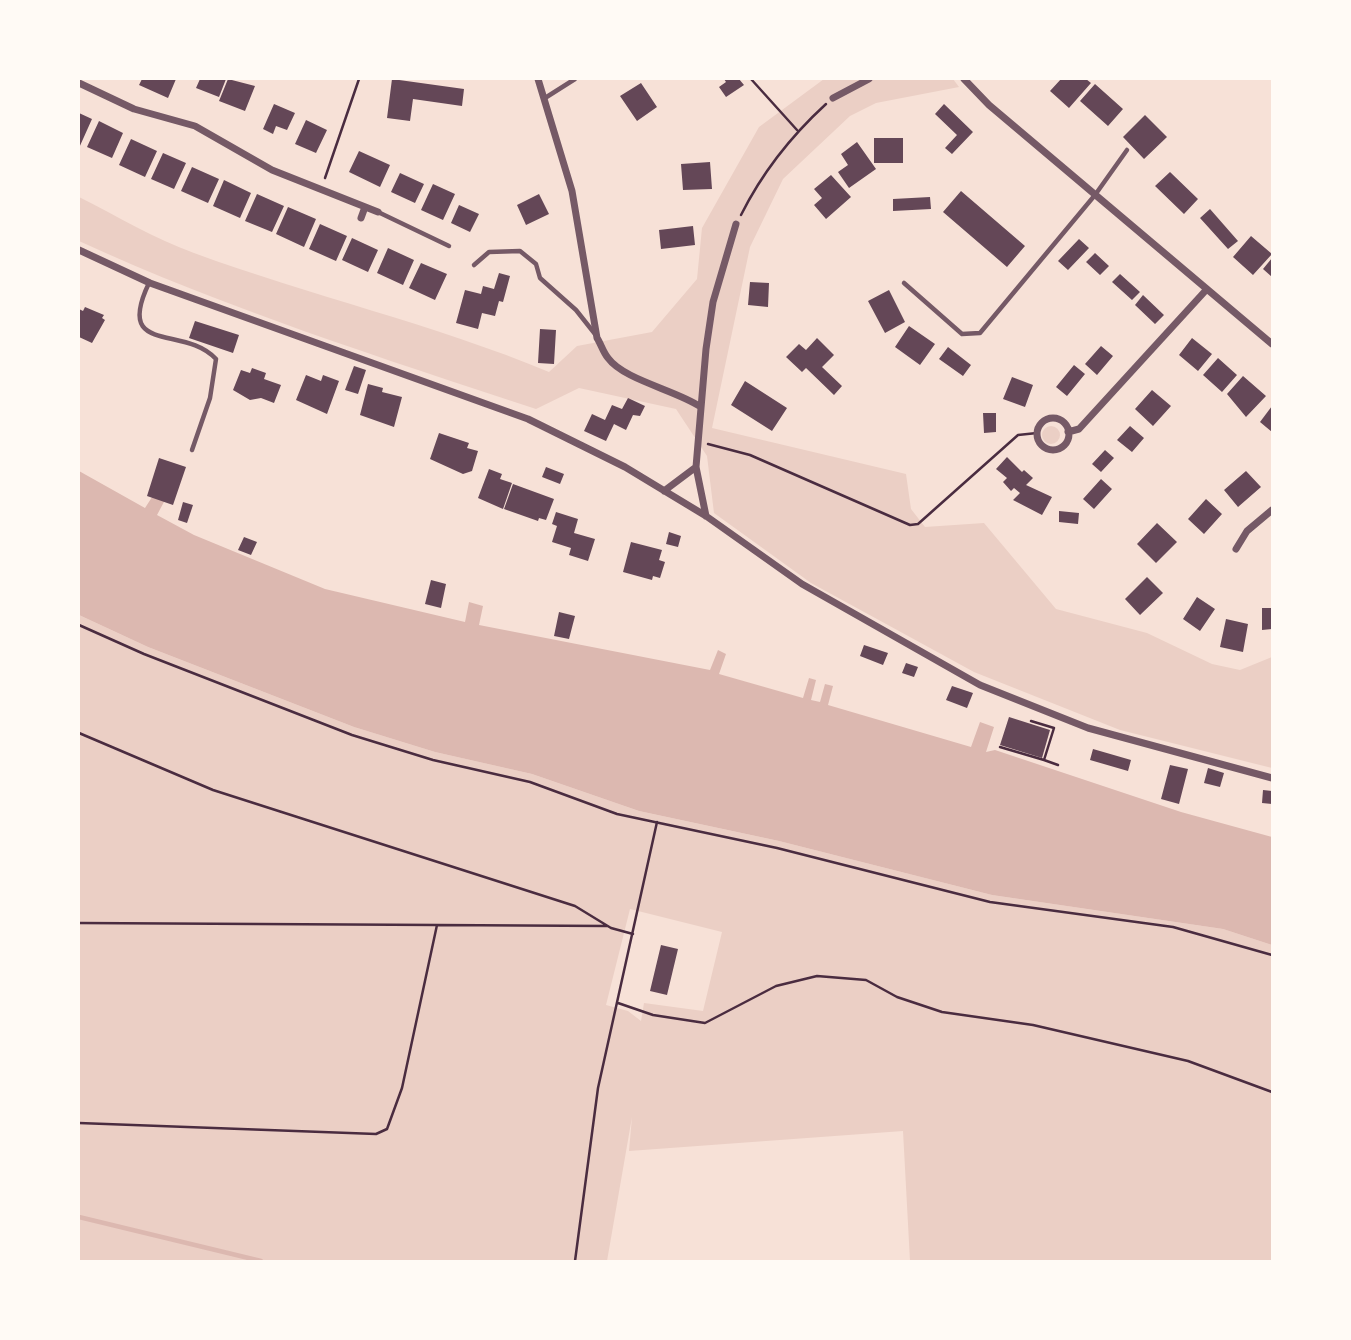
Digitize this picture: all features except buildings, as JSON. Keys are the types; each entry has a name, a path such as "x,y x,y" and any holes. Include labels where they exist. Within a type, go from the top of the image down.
{"street":[{"path":"538,79 572,191 597,338 608,359 624,371 683,395 701,407"},
{"path":"833,98 869,79"},
{"path":"964,79 989,105 1272,344"},
{"path":"79,83 134,109 195,126 272,170 378,212"},
{"path":"361,218 365,207"},
{"path":"706,516 695,467 701,407 713,302 724,257 736,224"},
{"path":"79,250 150,282 528,419 625,467 706,516 802,584 981,685 1088,728 1272,778"},
{"path":"1068,432 1079,429 1207,289"},
{"path":"1049,419 1059,420 1068,432 1067,442 1054,450 1043,447 1037,433 1040,424 1049,419"},
{"path":"664,491 695,467"},
{"path":"1236,549 1247,531 1272,510"}],"lane":[{"path":"545,98 575,79"},
{"path":"904,283 962,334 980,333 1095,195 1127,150"},
{"path":"378,212 449,246"},
{"path":"474,265 489,252 520,251 536,264 540,278 576,310 597,338"},
{"path":"150,282 138,309 137,317 143,326 160,337 184,341 216,359 210,398 192,450"}],"path":[{"path":"322,190 359,79"},
{"path":"751,79 797,131"},
{"path":"736,224 767,169 797,131 833,98"},
{"path":"698,442 750,455 910,524 918,524 1018,435 1037,433"},
{"path":"79,625 144,654 352,735 433,760 530,782 617,814 777,848 990,902 1173,927 1272,955"},
{"path":"1031,721 1054,727 1044,760"},
{"path":"79,733 213,790 576,906 607,926"},
{"path":"1000,747 1058,765"},
{"path":"575,1261 598,1088 657,822"},
{"path":"79,923 607,926 633,933"},
{"path":"79,1124 376,1134 387,1129 402,1088 437,925"},
{"path":"618,1003 653,1015 705,1023 776,986 817,976 866,980 897,997 942,1012 1033,1025 1188,1061 1272,1092"}],"shaded area":[{"path":"824,79 953,79 959,87 876,103 850,116 783,179 750,247 712,428 906,474 911,509 925,527 984,523 1056,609 1147,633 1212,664 1240,670 1272,657 1272,768 1120,730 974,672 811,583 714,513 707,456 676,409 579,388 536,409 248,311 79,241 79,197 150,234 194,253 461,339 549,372 577,346 652,332 697,279 702,228 759,127"},
{"path":"1047,426 1055,426 1060,435 1058,442 1047,444 1042,439 1042,431"},
{"path":"79,471 145,508 154,494 165,500 157,515 194,535 325,589 465,622 469,602 483,606 479,625 710,670 718,650 726,654 719,674 803,698 809,678 816,680 811,700 820,702 825,684 833,686 828,705 971,747 980,722 994,727 986,752 995,750 1181,812 1272,837 1272,945 1223,929 992,895 779,841 639,811 532,774 435,752 354,727 148,647 79,615"},
{"path":"79,615 148,647 354,727 435,752 532,774 639,811 779,841 992,895 1223,929 1272,945 1272,1261 910,1261 903,1131 629,1151 632,1117 607,1261 79,1261","holes":["630,909 722,932 703,1011 644,1003 641,1021 628,1011 606,1005"]}],"waterway":[{"path":"79,1217 261,1261"}]}
